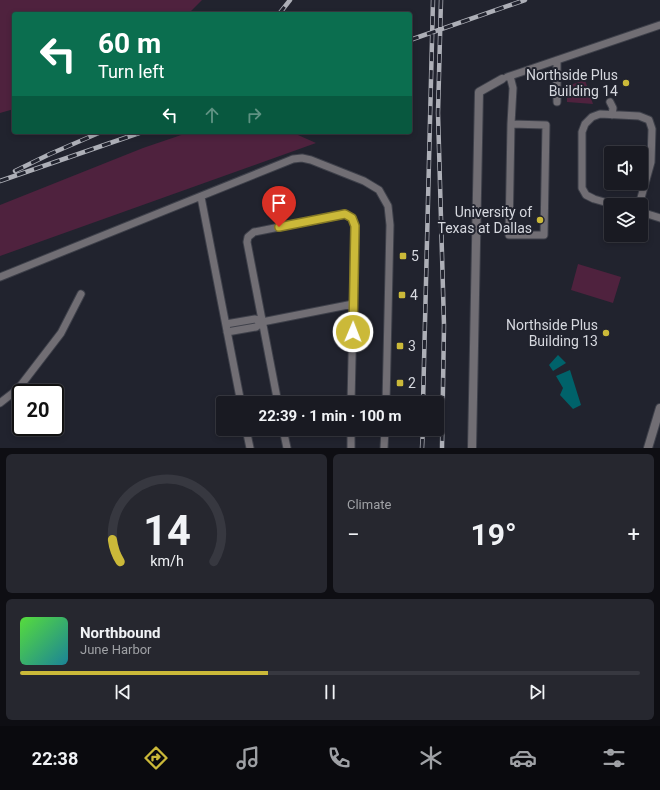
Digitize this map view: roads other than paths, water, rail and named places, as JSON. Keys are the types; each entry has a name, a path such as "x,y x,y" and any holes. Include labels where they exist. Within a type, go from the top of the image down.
{"street":[{"path":"472,448 479,92 502,78"},
{"path":"648,448 660,408"}],"lane":[{"path":"502,78 660,25"},
{"path":"557,60 557,102"},
{"path":"510,76 513,88 511,124 509,235 544,235 546,125 511,124"},
{"path":"610,102 613,108 612,115"},
{"path":"604,202 594,199 586,194 582,188 582,132 584,124 592,117 600,114 639,116 649,120 652,129 651,162 641,198"},
{"path":"0,277 294,160 302,158 311,160 364,181 379,190 388,206 390,225 386,396"},
{"path":"201,197 240,396"},
{"path":"277,396 247,242 248,237 254,232 345,214 352,218 355,226 351,396"},
{"path":"648,214 660,218"},
{"path":"0,403 18,389 61,333 81,294"},
{"path":"227,332 256,327 262,322 354,304"},
{"path":"226,324 255,319 262,322"},
{"path":"247,436 250,448"},
{"path":"284,436 287,448"},
{"path":"350,448 351,436"},
{"path":"384,448 385,436"}],"water":[{"path":"558,355 566,363 553,371 549,365"},
{"path":"570,370 581,405 573,409 560,395 563,388 556,376"}],"railway":[{"path":"281,12 290,0"},
{"path":"423,396 433,0"},
{"path":"441,0 438,113 444,325 442,448"},
{"path":"412,39 525,0"},
{"path":"15,171 96,134"},
{"path":"0,181 136,134"},
{"path":"422,448 423,436"}],"place":[{"name":"Northside Plus Building 14","path":"626,83"},
{"name":"University of Texas at Dallas","path":"540,220"},
{"name":"5","path":"403,256"},
{"name":"4","path":"402,295"},
{"name":"Northside Plus Building 13","path":"606,333"},
{"name":"3","path":"400,346"},
{"name":"2","path":"400,383"}]}
